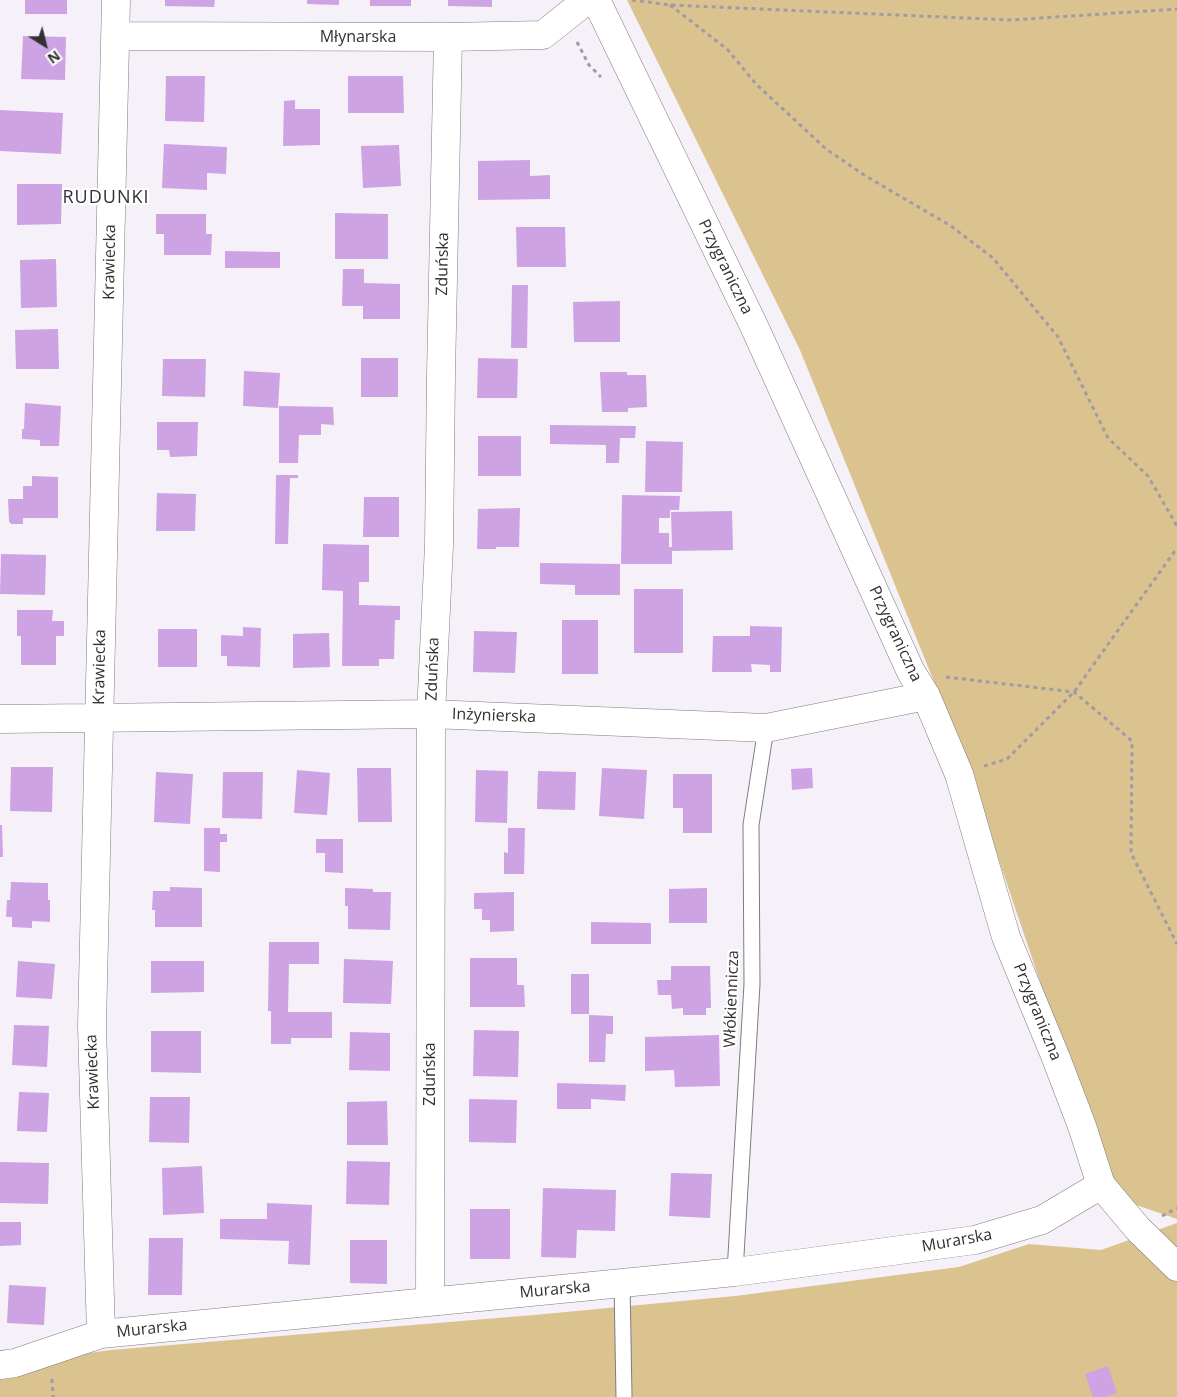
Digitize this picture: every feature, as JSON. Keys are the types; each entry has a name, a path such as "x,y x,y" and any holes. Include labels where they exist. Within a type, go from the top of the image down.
{"street":[{"name":"Krawiecka","path":"101,1334 92,1026 116,0"},
{"name":"Młynarska","path":"116,36 448,37 543,35 588,0"},
{"name":"Przygraniczna","path":"596,0 754,326 910,672 926,696 959,774 1006,937 1056,1058 1082,1126 1101,1185 1138,1229 1177,1267"},
{"name":"Zduńska","path":"430,1301 431,714 439,545 440,374 448,37"},
{"name":"Inżynierska","path":"0,719 431,714 766,728 926,696"},
{"name":"Murarska","path":"0,1365 15,1363 101,1334 735,1272 974,1240 1042,1220 1101,1185"}],"lane":[{"name":"Włókiennicza","path":"735,1272 752,984 751,825 766,728"},
{"path":"622,1283 624,1397"}],"path":[{"path":"632,0 670,5 1011,20 1177,9"},
{"path":"670,5 727,49 756,84 826,149 864,175 951,226 993,258 1058,337 1108,438 1148,476 1177,526"},
{"path":"959,774 1007,759 1074,692 1177,548"},
{"path":"910,672 1074,692 1132,741 1131,853 1177,944"}],"shaded area":[{"path":"627,0 1177,0 1177,1219 1113,1197 962,751 800,350"},
{"path":"1177,1223 1177,1397 0,1397 0,1365 111,1350 534,1315 735,1296 959,1267 1029,1244 1101,1250"}],"building":[{"path":"25,0 67,0 67,14 25,14"},
{"path":"165,0 215,0 214,7 165,6"},
{"path":"307,0 339,0 339,5 307,4"},
{"path":"370,0 411,0 411,6 370,6"},
{"path":"448,0 492,0 492,7 448,6"},
{"path":"23,36 66,37 65,80 21,79"},
{"path":"166,76 205,76 204,122 165,121"},
{"path":"348,76 403,76 404,113 348,113"},
{"path":"295,100 295,109 320,109 320,145 283,146 284,101"},
{"path":"0,110 63,113 61,154 0,151"},
{"path":"164,144 227,147 226,174 207,173 207,190 162,188"},
{"path":"399,145 401,186 363,188 361,146"},
{"path":"530,160 530,176 550,175 550,199 478,200 478,161"},
{"path":"17,184 62,184 61,224 17,225"},
{"path":"335,213 388,214 388,259 335,259"},
{"path":"156,214 206,214 206,234 212,234 211,255 164,255 164,234 156,234"},
{"path":"516,227 565,227 566,267 517,267"},
{"path":"225,251 280,252 280,268 225,268"},
{"path":"56,259 57,307 21,308 20,260"},
{"path":"343,269 364,269 364,283 400,284 400,319 363,319 363,306 342,306"},
{"path":"512,285 528,285 527,348 511,348"},
{"path":"620,301 620,342 574,342 573,302"},
{"path":"58,329 59,369 16,369 15,330"},
{"path":"361,358 398,358 398,397 361,397"},
{"path":"478,358 518,359 517,398 477,398"},
{"path":"163,359 206,359 205,397 162,396"},
{"path":"244,371 280,373 278,408 243,406"},
{"path":"600,372 627,372 627,375 646,375 647,407 628,408 628,412 602,412"},
{"path":"25,403 61,406 59,446 40,446 40,440 22,439"},
{"path":"279,406 333,407 334,425 321,424 321,435 299,435 298,463 279,463"},
{"path":"157,422 198,422 197,456 170,457 169,450 157,450"},
{"path":"550,425 636,426 635,438 620,438 619,463 606,463 606,445 550,444"},
{"path":"478,436 521,436 521,476 478,476"},
{"path":"646,441 683,442 682,492 645,492"},
{"path":"276,475 298,475 298,478 290,478 288,544 275,544"},
{"path":"32,476 58,477 58,518 23,518 23,524 11,524 9,521 8,499 23,499 23,486 32,486"},
{"path":"157,493 196,494 195,531 156,531"},
{"path":"622,495 680,496 679,510 670,510 670,518 659,518 659,533 669,533 669,547 672,547 671,512 732,511 733,550 672,551 672,564 621,564"},
{"path":"364,497 399,497 399,537 363,537"},
{"path":"520,508 519,547 477,549 478,509"},
{"path":"323,544 369,545 369,582 359,582 359,605 400,606 400,620 395,620 394,659 379,659 379,666 342,666 343,591 322,590"},
{"path":"1,554 46,555 45,595 0,594"},
{"path":"540,563 620,564 620,595 575,595 575,585 540,584"},
{"path":"634,589 683,589 683,653 634,653"},
{"path":"17,610 53,610 52,621 64,621 64,636 56,636 56,665 21,665 21,636 17,636"},
{"path":"562,620 598,620 598,674 562,674"},
{"path":"750,626 782,627 781,672 770,672 770,665 751,664 752,672 712,672 713,636 750,636"},
{"path":"243,627 261,628 260,667 227,666 227,656 221,656 221,635 243,636"},
{"path":"158,629 197,629 197,667 158,667"},
{"path":"474,631 517,632 515,673 473,672"},
{"path":"329,633 330,667 293,668 293,634"},
{"path":"11,767 53,767 52,812 10,811"},
{"path":"357,768 391,768 392,822 358,822"},
{"path":"602,768 647,770 644,819 599,816"},
{"path":"812,768 813,788 792,790 791,769"},
{"path":"297,770 330,773 327,815 294,813"},
{"path":"476,770 508,771 507,823 475,822"},
{"path":"538,771 576,772 575,810 537,809"},
{"path":"156,772 193,774 190,824 154,822"},
{"path":"223,772 263,772 262,819 222,818"},
{"path":"673,774 712,774 712,833 683,833 683,808 673,808"},
{"path":"0,825 2,825 3,857 0,857"},
{"path":"204,828 220,828 220,834 227,834 227,842 220,842 220,872 204,871"},
{"path":"508,828 525,828 524,874 504,874 504,852 508,853"},
{"path":"316,839 343,839 343,873 325,872 325,853 316,853"},
{"path":"11,882 48,883 50,922 32,921 32,928 12,927 12,917 6,917 7,900 10,900"},
{"path":"170,887 202,888 202,927 155,927 155,910 152,910 153,891 170,891"},
{"path":"345,888 373,889 373,892 391,892 390,930 348,929 348,906 345,906"},
{"path":"707,888 707,923 669,923 669,889"},
{"path":"514,892 514,931 490,932 490,920 482,920 482,909 474,909 474,893"},
{"path":"591,922 651,923 651,944 591,944"},
{"path":"269,942 319,942 319,964 289,964 288,1012 332,1012 332,1038 291,1038 291,1044 271,1044 271,1011 268,1011"},
{"path":"470,958 517,958 517,985 524,985 525,1007 470,1007"},
{"path":"344,959 393,961 391,1004 343,1003"},
{"path":"18,961 55,964 52,999 16,997"},
{"path":"151,961 204,961 204,992 151,993"},
{"path":"671,966 710,966 711,1008 706,1008 706,1015 683,1015 683,1008 672,1009 671,995 658,995 657,980 671,980"},
{"path":"571,974 589,974 589,1014 571,1014"},
{"path":"589,1015 613,1016 613,1034 606,1034 605,1062 589,1062"},
{"path":"14,1025 49,1026 47,1067 12,1065"},
{"path":"474,1030 519,1031 518,1077 473,1076"},
{"path":"151,1031 201,1031 201,1073 151,1072"},
{"path":"350,1032 390,1033 390,1071 349,1070"},
{"path":"719,1035 720,1086 675,1087 674,1070 645,1071 645,1037"},
{"path":"557,1083 626,1085 625,1101 591,1099 591,1109 557,1109"},
{"path":"19,1092 49,1093 47,1132 17,1131"},
{"path":"150,1097 190,1097 189,1143 149,1142"},
{"path":"469,1099 517,1100 516,1143 469,1142"},
{"path":"387,1101 388,1145 347,1145 347,1102"},
{"path":"347,1161 390,1162 389,1205 346,1204"},
{"path":"0,1162 49,1163 48,1204 0,1203"},
{"path":"202,1166 204,1213 163,1215 162,1168"},
{"path":"671,1173 712,1174 710,1218 669,1216"},
{"path":"543,1188 616,1190 615,1231 577,1230 576,1258 541,1257"},
{"path":"267,1203 312,1205 310,1265 288,1264 289,1241 220,1239 220,1219 267,1219"},
{"path":"470,1209 510,1209 510,1259 470,1259"},
{"path":"0,1222 21,1222 21,1245 0,1246"},
{"path":"149,1238 183,1238 182,1295 148,1295"},
{"path":"350,1240 387,1240 387,1284 350,1283"},
{"path":"9,1285 46,1287 44,1325 7,1323"},
{"path":"1108,1366 1117,1393 1105,1397 1093,1397 1085,1374"}],"district":[{"name":"RUDUNKI","path":"106,198"}]}
